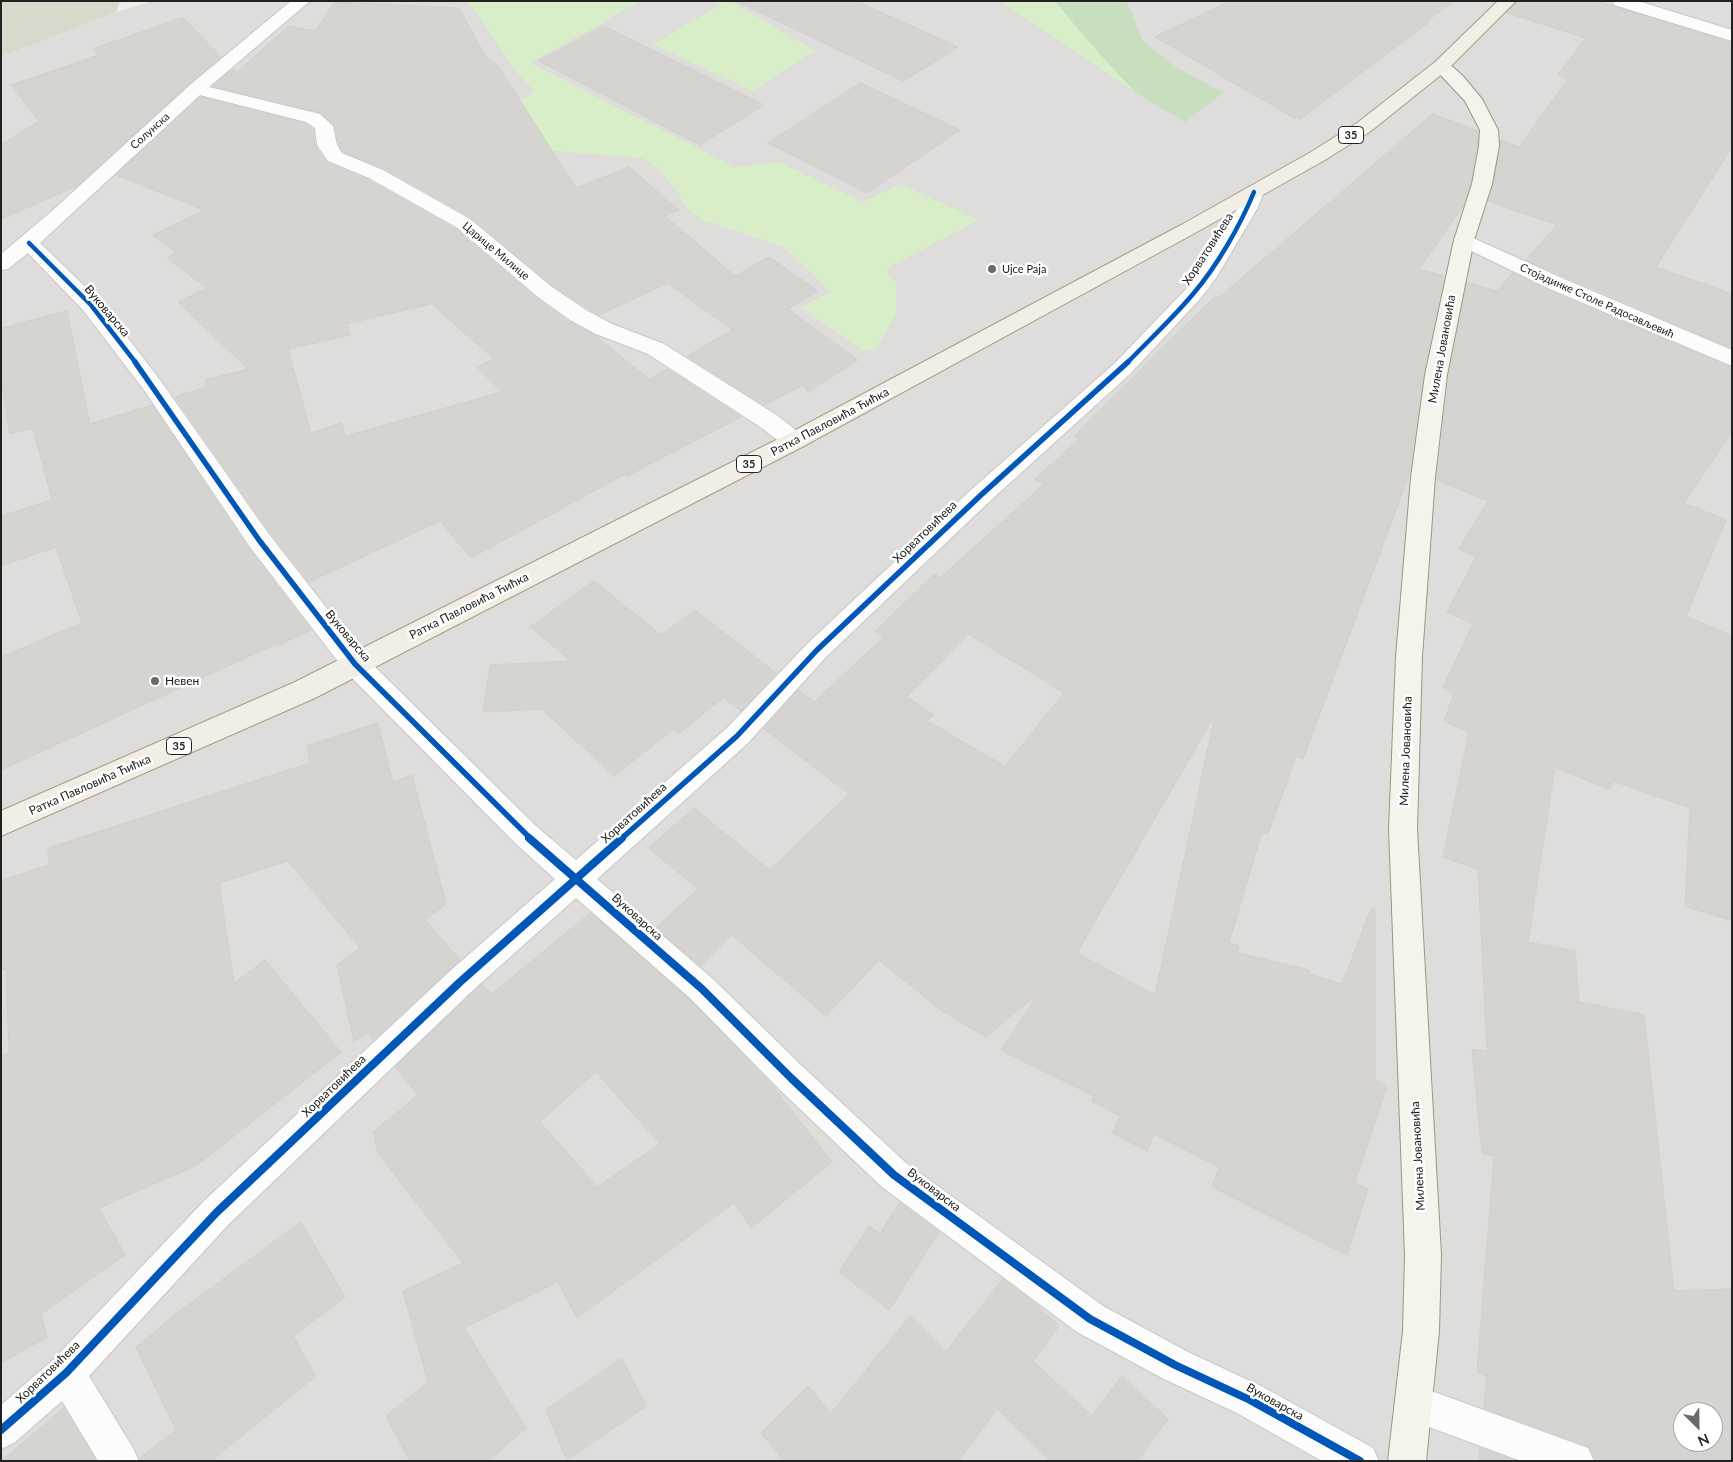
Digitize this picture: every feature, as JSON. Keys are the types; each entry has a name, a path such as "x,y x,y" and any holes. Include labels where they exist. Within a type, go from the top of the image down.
{"main road":[{"name":"Ратка Павловића Ћићка","path":"1,824 305,690 794,441 1254,192 1318,156 1403,98 1441,66 1508,1"},
{"name":"Милена Јовановића","path":"1407,1461 1421,1331 1423,1255 1403,829 1408,657 1430,412 1448,312 1464,240 1482,184 1489,146 1489,130 1473,99 1457,80 1441,66"}],"street":[{"name":"Солунска","path":"1,264 30,243 251,40 302,1"},
{"path":"1620,1 1732,36"},
{"name":"Царице Милице","path":"196,89 313,118 324,126 327,145 335,157 376,174 463,223 545,292 578,315 604,329 656,349 770,422 794,441"},
{"name":"Хорватовићева","path":"1,1430 66,1373 217,1212 460,982 737,736 816,650 981,494 1122,369 1193,294 1209,274 1247,209 1254,192"},
{"name":"Стојадинке Столе Радосављевић","path":"1464,240 1557,284 1732,359"},
{"name":"Вуковарска","path":"30,243 91,305 152,385 259,540 354,664 526,835 702,989 791,1078 894,1175 1090,1319 1175,1365 1250,1400 1360,1461"},
{"path":"66,1373 120,1461"},
{"path":"1414,1404 1576,1461"}],"shaded area":[{"path":"1,1 120,1 116,12 1,57"},
{"path":"153,1 1732,1 1732,1461 1,1461 1,57 116,12"}],"green space":[{"path":"466,1 641,1 530,63 735,167 779,162 863,202 901,184 978,220 886,269 896,284 896,314 877,348 863,351 801,307 831,292 782,246 702,220 688,210 675,188 657,168 642,158 554,151 528,151 512,109 534,91 512,67 477,13"},
{"path":"712,1 730,1 815,51 752,91 653,44 720,5"},
{"path":"999,1 1055,1 1135,92"},
{"path":"1055,1 1125,1 1130,8 1142,40 1174,66 1223,93 1185,122 1135,92"}],"building":[{"path":"736,1 856,1 958,47 904,81"},
{"path":"1231,1 1454,1 1300,119 1294,118 1155,37"},
{"path":"1518,1 1597,1 1732,43 1732,147 1656,267 1732,294 1732,348 1526,260 1557,225 1488,201 1494,184 1500,140 1519,147 1568,79 1558,75 1586,38 1507,13"},
{"path":"335,2 459,8 486,57 498,66 576,188 629,167 679,210 665,216 735,276 769,257 818,291 788,309 858,360 808,392 803,385 764,405 687,356 732,330 668,283 599,315 553,286 471,217 384,168 343,152 335,126 321,113 213,86 233,69 237,72 289,26 315,31"},
{"path":"183,18 221,57 77,186 1,219 1,145 39,121 11,85 99,55 93,49"},
{"path":"604,26 764,105 700,145 539,61"},
{"path":"861,83 960,130 867,193 768,143"},
{"path":"201,97 305,124 313,129 315,146 327,163 368,180 455,229 537,299 569,322 594,335 649,379 667,369 741,417 627,476 625,474 471,558 440,521 309,582 270,532 175,397 206,387 205,380 248,369 178,302 207,288 167,258 176,253 153,235 204,210 116,175","holes":["432,304 494,359 477,367 502,392 346,436 341,423 311,433 288,349 350,335 347,324"]},
{"path":"1433,114 1478,131 1470,184 1463,206 1419,269 1444,276 1423,375 1409,475 1303,759 1296,756 1268,834 1262,832 1229,943 1239,946 1238,953 1310,970 1309,974 1342,984 1371,909 1375,909 1375,1080 1387,1086 1355,1183 1368,1189 1347,1255 1212,1187 1219,1167 1154,1134 1147,1151 1112,1133 1120,1116 1092,1101 1094,1096 1001,1050 1038,994 986,1037 941,1010 879,960 826,1016 732,935 701,966 656,928 698,889 649,848 694,808 770,870 849,794 764,729 798,690 814,702 884,637 875,632 934,574 940,578 1044,484 1035,479 1079,439 1074,436 1177,333 1215,297 1218,298","holes":["969,634 1064,693 1005,766 927,721 934,715 907,697","1215,715 1155,995 1077,953"]},
{"path":"1513,273 1549,291 1732,368 1732,432 1684,503 1726,520 1686,616 1732,636 1732,921 1685,906 1690,808 1613,781 1610,790 1555,767 1528,942 1575,951 1579,1002 1644,1015 1674,1291 1732,1289 1732,1461 1596,1461 1589,1446 1484,1408 1487,1376 1477,1372 1494,1156 1482,1154 1472,1049 1487,1051 1478,869 1443,857 1469,732 1444,721 1454,694 1443,688 1473,624 1447,612 1476,557 1459,549 1488,501 1437,480 1449,375 1467,283 1497,291"},
{"path":"67,311 90,424 152,405 248,548 311,630 279,645 278,643 1,770 1,657 82,623 56,547 1,566 1,516 52,500 33,428 10,434 1,379 1,329"},
{"path":"594,581 661,635 695,610 776,673 741,711 723,698 679,733 674,729 614,776 542,709 483,712 490,665 571,661 531,627"},
{"path":"378,723 393,782 412,775 446,904 425,920 460,960 373,1040 367,1032 354,1042 337,965 360,948 288,861 219,883 234,983 265,960 341,1052 197,1165 99,1208 125,1255 41,1314 47,1337 1,1363 1,1056 9,1052 6,969 1,970 1,881 49,865 48,848 310,763 307,746"},
{"path":"591,913 690,1000 770,1083 832,1162 751,1228 734,1203 577,1318 558,1282 464,1328 526,1428 488,1461 410,1461 386,1416 428,1382 403,1291 463,1263 378,1153 373,1132 418,1095 395,1067 482,984 491,994","holes":["596,1072 660,1144 597,1187 540,1122"]},
{"path":"900,1203 939,1232 889,1310 839,1272 869,1226 880,1233"},
{"path":"301,1222 345,1297 293,1336 316,1376 211,1461 141,1461 140,1458 176,1430 136,1347 176,1314"},
{"path":"1003,1279 1028,1298 1059,1326 1033,1361 1092,1416 1122,1376 1168,1419 1138,1460 1140,1461 1050,1461 997,1409 958,1461 784,1461 761,1433 808,1386 831,1413 910,1316 946,1351"},
{"path":"622,1359 646,1406 567,1460 546,1410"},
{"path":"64,1408 96,1461 2,1461"},
{"path":"1480,1448 1515,1461 1479,1461"}],"cycle path":[{"path":"1,1430 66,1373 217,1212 460,982 737,736 817,650 981,495 1122,369 1193,294 1209,273 1247,209 1254,192"},
{"path":"29,243 91,305 152,385 259,540 355,664 526,835 702,989 791,1078 894,1175 1090,1319 1175,1365 1250,1400 1360,1461"}],"place":[{"name":"Ujce Paja","path":"992,269"},
{"name":"Невен","path":"155,681"}]}
